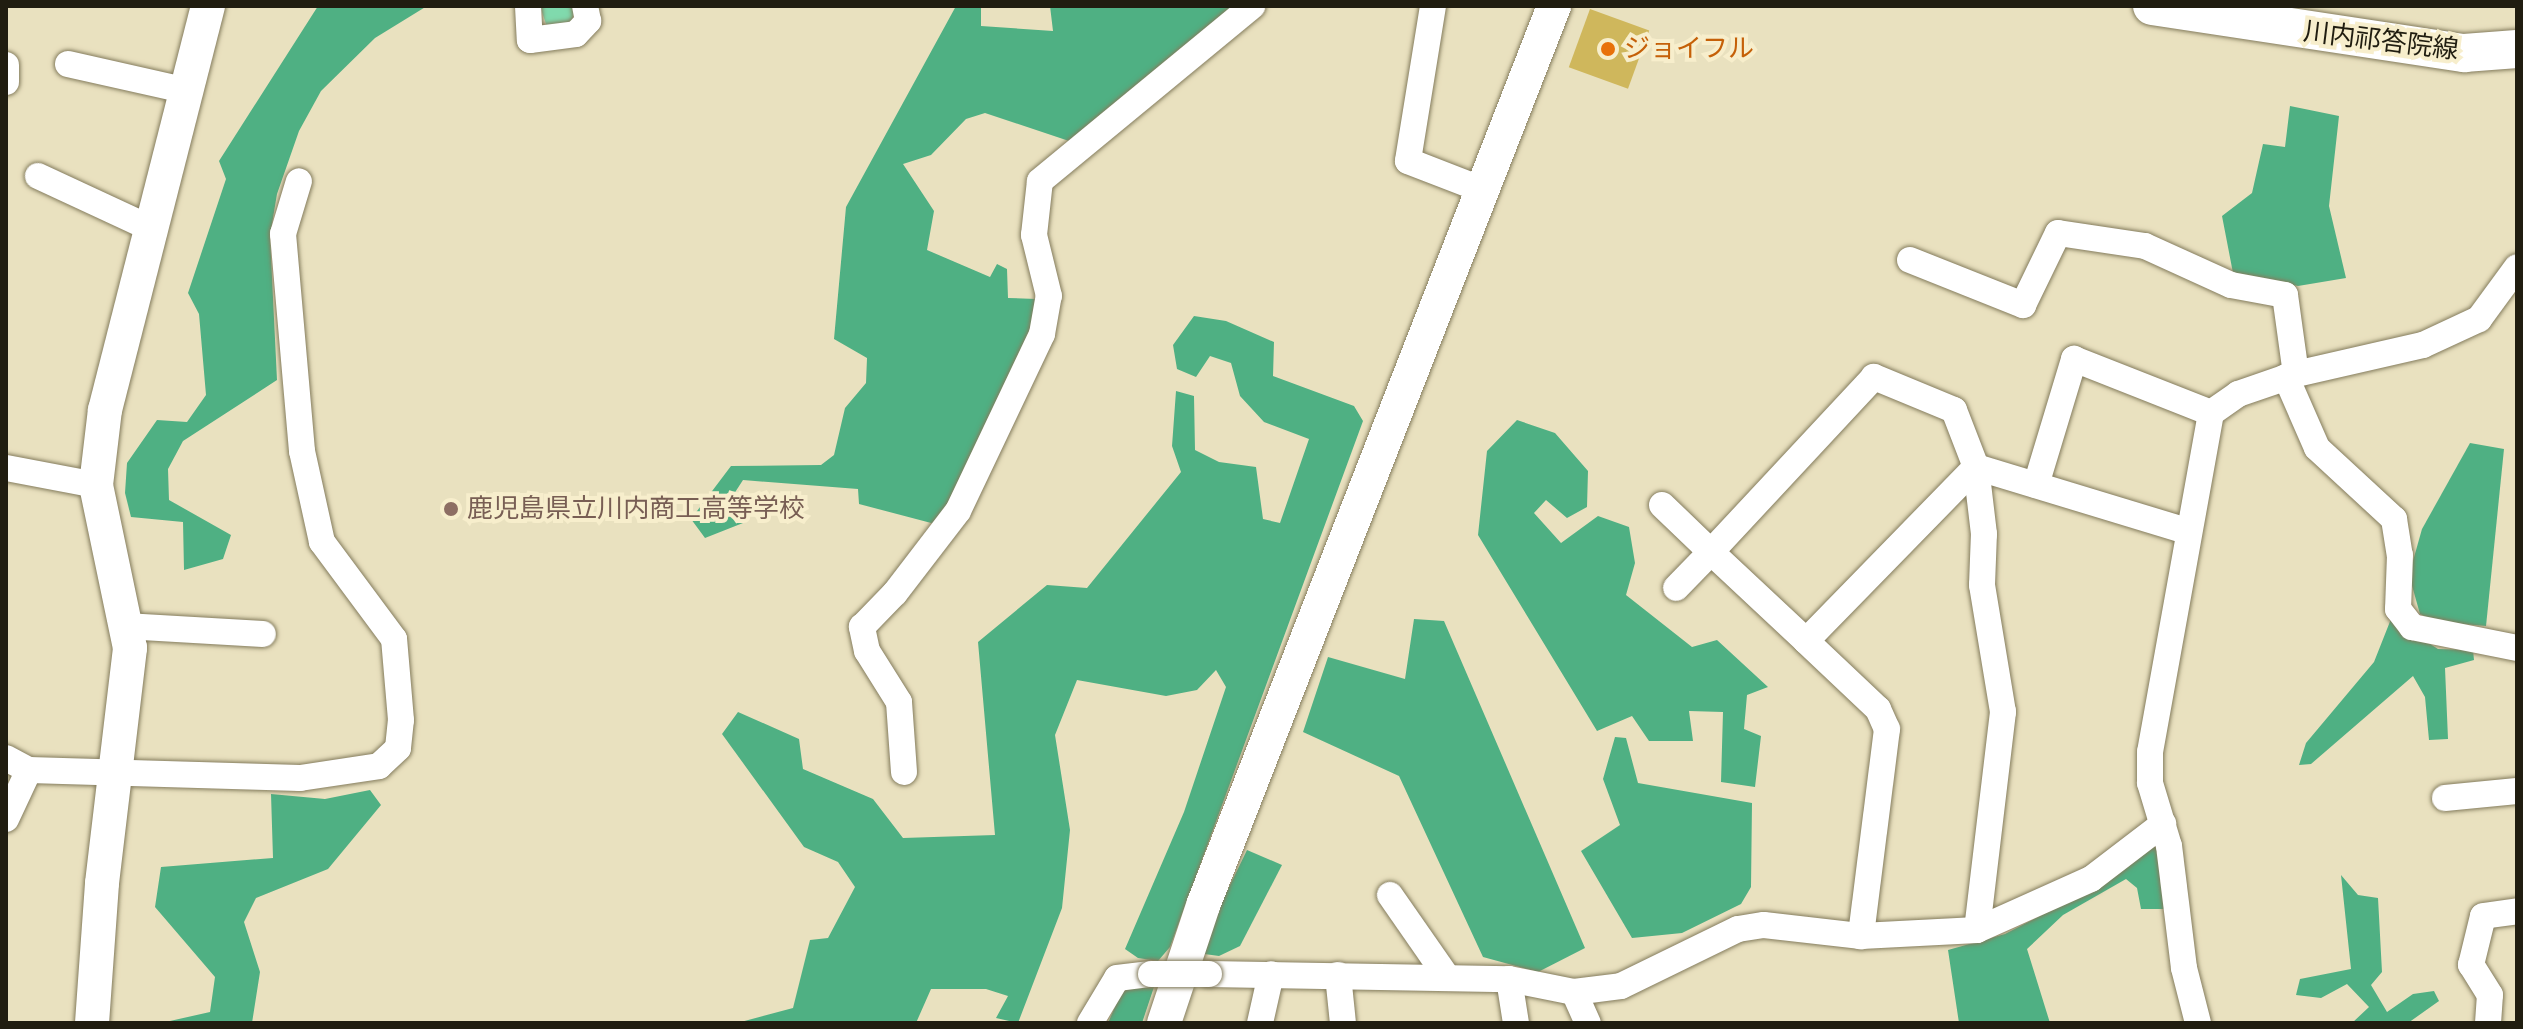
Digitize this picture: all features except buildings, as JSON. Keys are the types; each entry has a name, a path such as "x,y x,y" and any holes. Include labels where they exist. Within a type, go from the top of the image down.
{"main road":[{"name":"川内祁答院線","path":"2152,6 2286,17 2464,53 2517,49"}],"street":[{"path":"92,1023 115,769 128,696 125,626 96,485 105,410 183,90 208,6"},
{"path":"528,6 530,40 576,34 588,21 585,6"},
{"path":"904,772 899,702 867,651 862,627 958,511 1042,334 1049,296 1034,235 1040,181 1252,6"},
{"path":"1433,6 1408,161 1483,190"},
{"path":"1164,1023 1204,903 1554,6"},
{"path":"68,64 183,90"},
{"path":"6,65 6,82"},
{"path":"38,176 150,228"},
{"path":"6,819 18,764 300,778 379,766 398,748 401,720 394,639 322,542 302,451 283,234 299,181"},
{"path":"1910,260 2023,305 2058,233 2145,246 2231,285 2285,295 2291,376 2317,448 2394,519 2400,555 2398,609 2412,627 2517,648"},
{"path":"2198,1023 2184,968 2163,824 2150,783 2150,752 2187,531 2211,413 2238,394 2291,376 2423,345 2479,319 2517,267"},
{"path":"2036,485 2074,359 2211,413"},
{"path":"1676,588 1874,377 1954,410 1976,467 1984,534 1982,585 2003,712 1977,930"},
{"path":"1976,467 2187,531"},
{"path":"1806,641 1976,467"},
{"path":"6,468 96,485"},
{"path":"1662,505 1878,709 1887,729 1861,936"},
{"path":"125,626 263,634"},
{"path":"2445,798 2517,791"},
{"path":"1090,1023 1117,978 1151,974 1509,979 1574,992 1621,986 1738,929 1764,925 1861,936 1977,930 2091,879 2163,824"},
{"path":"1390,895 1447,977"},
{"path":"2488,1023 2490,995 2471,965 2483,916 2517,911"},
{"path":"1260,1023 1271,974"},
{"path":"1338,975 1343,1023"},
{"path":"1509,979 1516,1023"},
{"path":"1574,992 1588,1023"}],"green space":[{"path":"318,6 427,6 375,38 321,91 299,131 277,194 270,236 277,380 183,441 168,469 169,500 231,535 223,559 184,570 183,522 131,517 125,493 127,463 157,420 187,422 206,395 199,314 188,293 226,179 219,161"},
{"path":"540,6 575,6 571,26 548,30"},
{"path":"956,6 981,6 981,26 1053,31 1050,6 1235,6 1069,141 985,113 966,119 931,155 903,164 934,211 927,250 990,277 997,264 1007,269 1008,298 1036,299 1034,325 955,498 935,524 859,504 858,489 743,480 732,497 743,523 705,538 691,519 731,466 821,465 834,455 845,408 866,383 867,358 834,339 846,207"},
{"path":"2290,106 2339,116 2329,206 2346,278 2298,286 2233,273 2222,216 2252,193 2263,144 2285,147"},
{"path":"1194,316 1226,321 1274,342 1273,376 1354,406 1363,421 1170,947 1158,961 1138,958 1125,949 1184,812 1226,687 1216,670 1197,690 1166,696 1077,680 1055,735 1070,830 1062,908 1018,1023 996,1018 1008,996 986,989 931,989 916,1023 737,1023 793,1008 810,940 828,938 855,887 838,862 804,847 722,734 738,712 799,739 803,769 873,799 903,838 995,835 978,642 1047,585 1087,588 1181,472 1172,446 1176,391 1194,396 1195,450 1219,462 1256,467 1263,519 1280,523 1309,439 1264,422 1240,396 1231,363 1210,356 1196,377 1177,369 1173,345"},
{"path":"1517,420 1555,433 1588,471 1587,507 1567,518 1546,500 1534,513 1561,543 1598,516 1629,527 1635,563 1626,595 1692,647 1717,640 1768,687 1747,695 1744,729 1761,736 1755,787 1721,782 1723,712 1689,711 1693,741 1649,741 1632,716 1597,731 1478,535 1487,451"},
{"path":"2470,443 2504,449 2486,626 2437,622 2420,614 2409,575 2422,529"},
{"path":"1414,619 1444,621 1585,948 1538,972 1483,957 1399,776 1303,732 1328,657 1405,679"},
{"path":"2391,619 2438,649 2473,650 2474,660 2445,668 2448,739 2429,740 2425,697 2413,676 2311,764 2299,765 2306,743 2374,662"},
{"path":"1615,737 1626,738 1638,783 1752,803 1751,887 1741,904 1682,933 1632,938 1581,851 1620,825 1603,779"},
{"path":"370,790 381,805 328,869 256,898 244,922 260,972 252,1023 161,1023 210,1012 215,977 155,907 161,867 273,858 271,794 325,799"},
{"path":"2159,841 2165,909 2141,909 2137,888 2126,879 2063,915 2027,949 2050,1023 1959,1023 1948,950 2005,934 2096,887"},
{"path":"1247,850 1282,865 1240,946 1219,956 1197,953"},
{"path":"2341,875 2358,895 2378,898 2382,972 2371,985 2387,1012 2413,994 2434,991 2439,1001 2408,1023 2352,1023 2369,1007 2347,984 2321,998 2296,995 2300,979 2351,969"},
{"path":"1124,986 1154,987 1142,1023 1108,1023"}],"place":[{"name":"ジョイフル","path":"1608,49"},
{"name":"鹿児島県立川内商工高等学校","path":"451,509"}]}
